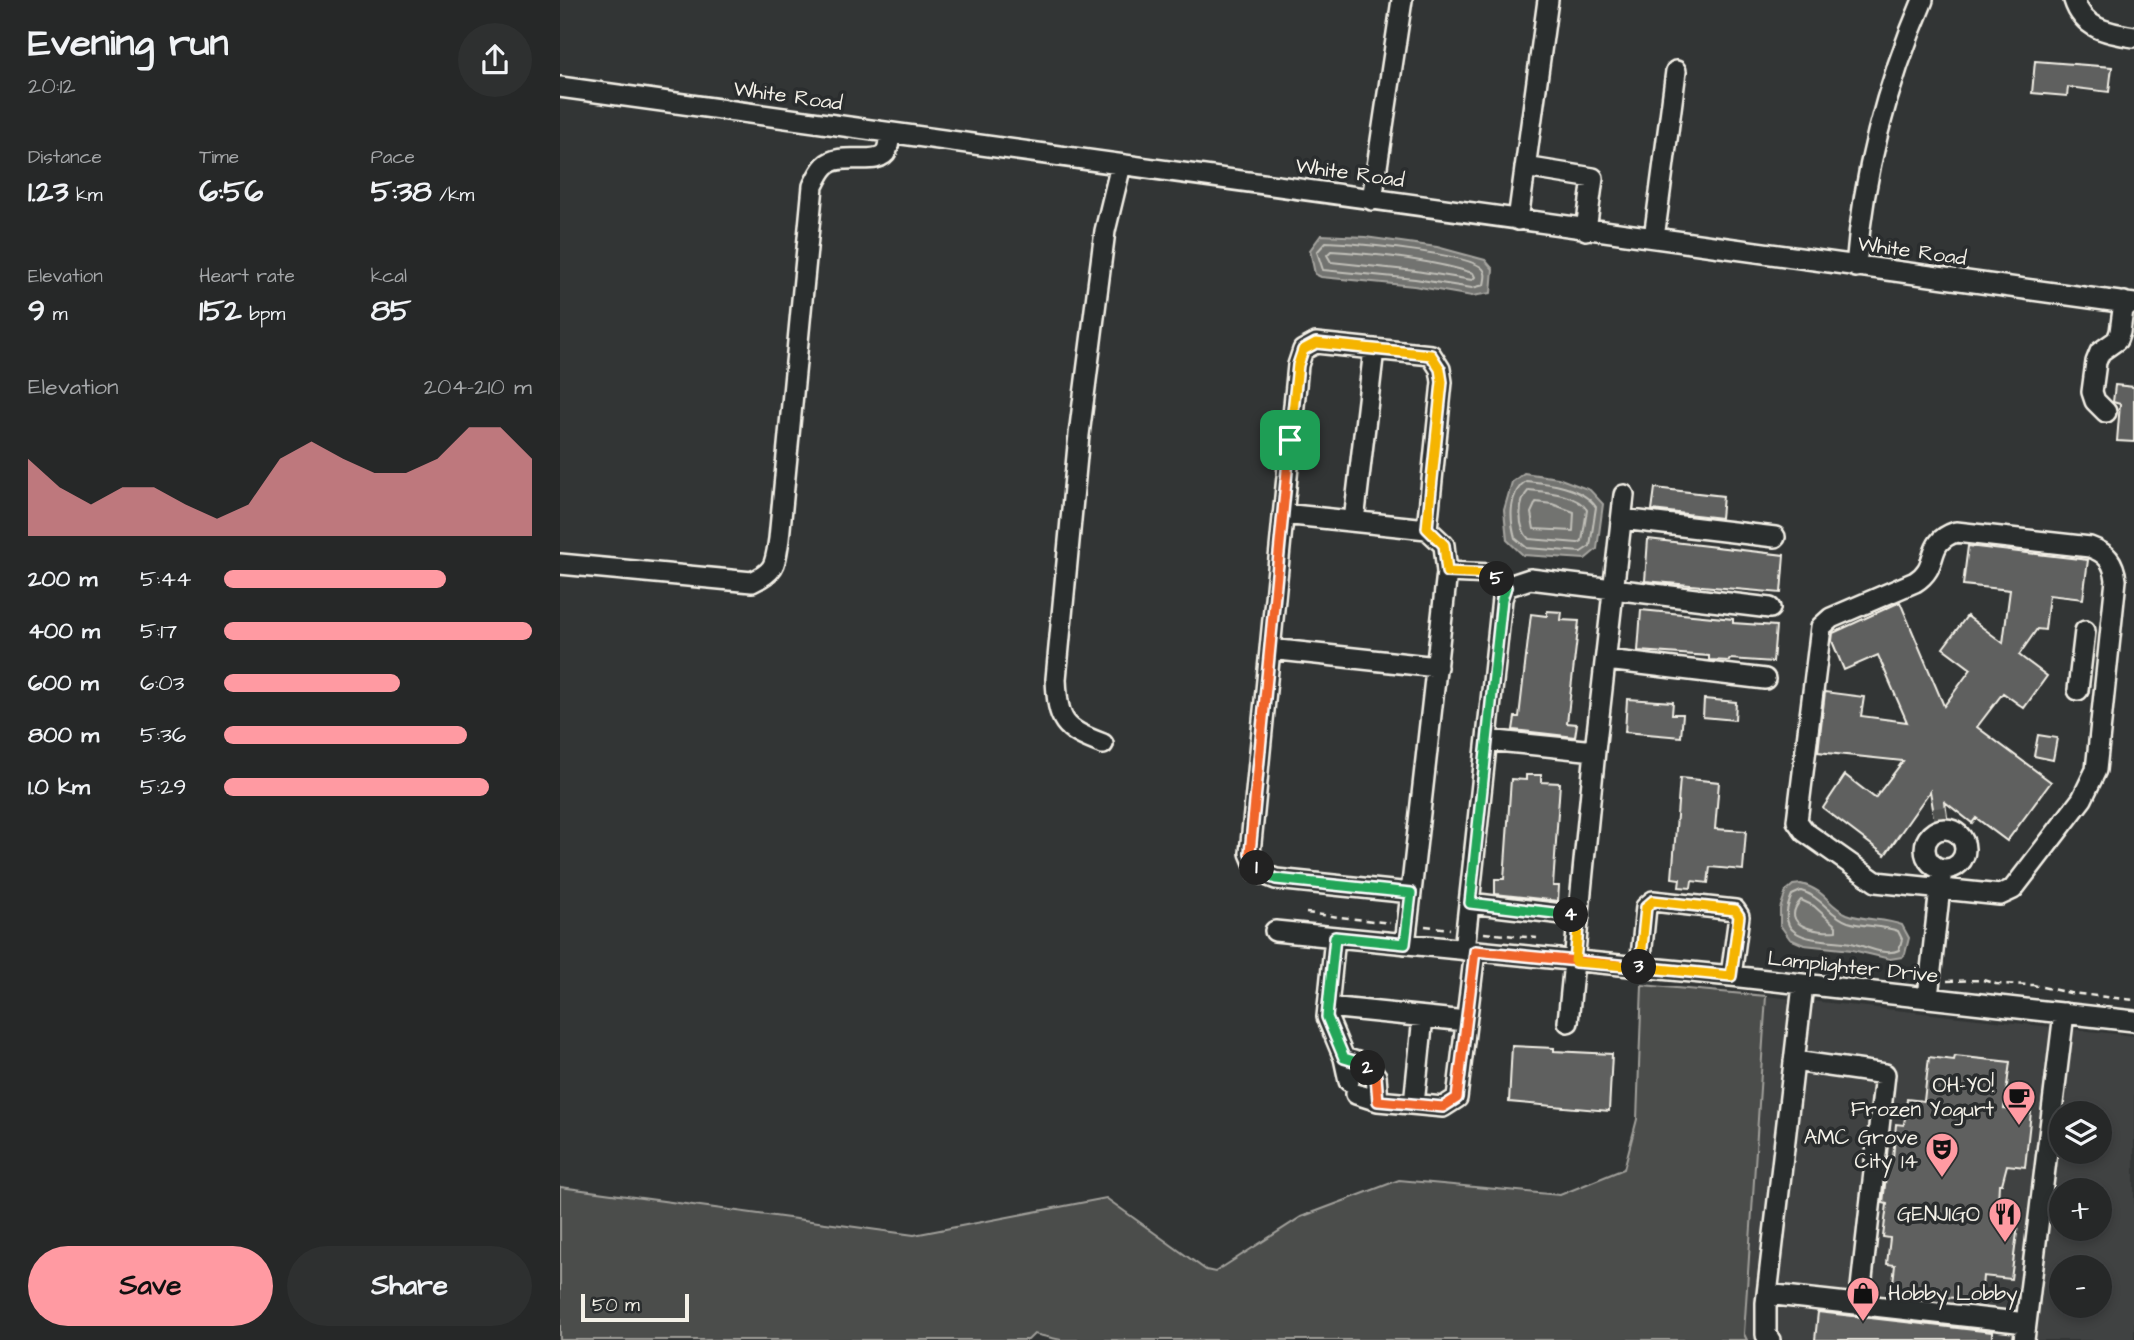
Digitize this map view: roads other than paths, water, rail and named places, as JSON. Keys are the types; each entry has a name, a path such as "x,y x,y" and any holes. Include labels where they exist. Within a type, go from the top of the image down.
{"street":[{"path":"1372,200 1402,0"},
{"path":"1518,220 1548,0"},
{"path":"1856,267 1858,234 1878,129 1906,39 1923,0"},
{"path":"2074,0 2081,15 2098,30 2134,37"},
{"path":"1654,238 1676,71"},
{"name":"White Road","path":"560,87 2129,303"},
{"path":"560,564 752,582 768,574 775,561 779,539 813,186 825,166 836,159 873,159 881,156 887,151 890,133"},
{"path":"1103,744 1080,736 1065,723 1057,705 1056,679 1079,435 1105,231 1121,165"},
{"path":"1525,167 1593,178 1586,230"},
{"path":"2106,412 2095,401 2092,392 2096,362 2100,352 2117,340 2129,303"},
{"path":"1411,893 1276,879 1258,872 1250,853 1298,365 1303,350 1316,343 1431,355 1440,369 1442,382 1427,528"},
{"path":"1354,522 1374,349"},
{"path":"1568,1022 1595,751 1625,495"},
{"path":"1283,514 1427,528 1444,545 1447,572 1405,944"},
{"path":"1622,519 1775,537"},
{"path":"1956,532 2090,547 2106,555 2112,563 2116,580 2108,656 2096,770 2082,799 2013,889 2000,895 1876,883 1805,832 1797,821 1821,627 1831,618 1926,576 1936,545 1944,536 1956,532"},
{"path":"1447,572 1492,574 1506,587"},
{"path":"1506,587 1530,579 1770,608"},
{"path":"1335,937 1327,1017 1353,1088 1378,1101 1443,1107 1457,1098 1466,1021 1470,903 1502,599 1506,587"},
{"path":"2078,690 2084,631"},
{"path":"1270,649 1437,667"},
{"path":"2082,653 2108,656"},
{"path":"1606,660 1765,679"},
{"path":"1487,740 1595,751"},
{"path":"1941,817 1960,825 1965,845 1963,858 1959,863 1942,869 1930,862 1922,833 1924,827 1941,817"},
{"path":"1925,850 1929,837 1940,830 1953,831 1965,845"},
{"path":"1928,997 1942,869"},
{"path":"1640,967 1646,907 1653,901 1735,910 1739,916 1731,976"},
{"path":"1470,903 1579,916"},
{"name":"Lamplighter Drive","path":"1275,931 1731,976 2134,1021"},
{"path":"1770,1340 1766,1335 1767,1294 1803,985"},
{"path":"1328,1007 1466,1021"},
{"path":"1767,1294 2025,1332 2064,1013"},
{"path":"1414,1104 1423,1017"},
{"path":"1344,1058 1364,1064 1376,1076 1378,1101"},
{"path":"1794,1061 1885,1074 1859,1306"}],"water":[{"path":"1321,235 1365,237 1437,247 1485,260 1493,269 1491,293 1472,296 1414,286 1321,277 1315,274 1310,250"},
{"path":"1524,473 1558,478 1590,490 1603,504 1597,549 1585,559 1523,555 1507,540 1504,510 1512,482"},
{"path":"1801,884 1816,890 1847,914 1902,925 1909,938 1905,954 1890,959 1852,950 1804,945 1790,939 1780,925 1780,909 1786,891 1793,885"}],"tunnel":[{"path":"1934,818 1947,816"}],"place":[{"name":"OH-YO! Frozen Yogurt","path":"2019,1127"},
{"name":"AMC Grove City 14","path":"1942,1179"},
{"name":"GENJIGO","path":"2005,1244"},
{"name":"Hobby Lobby","path":"1863,1323"}]}
